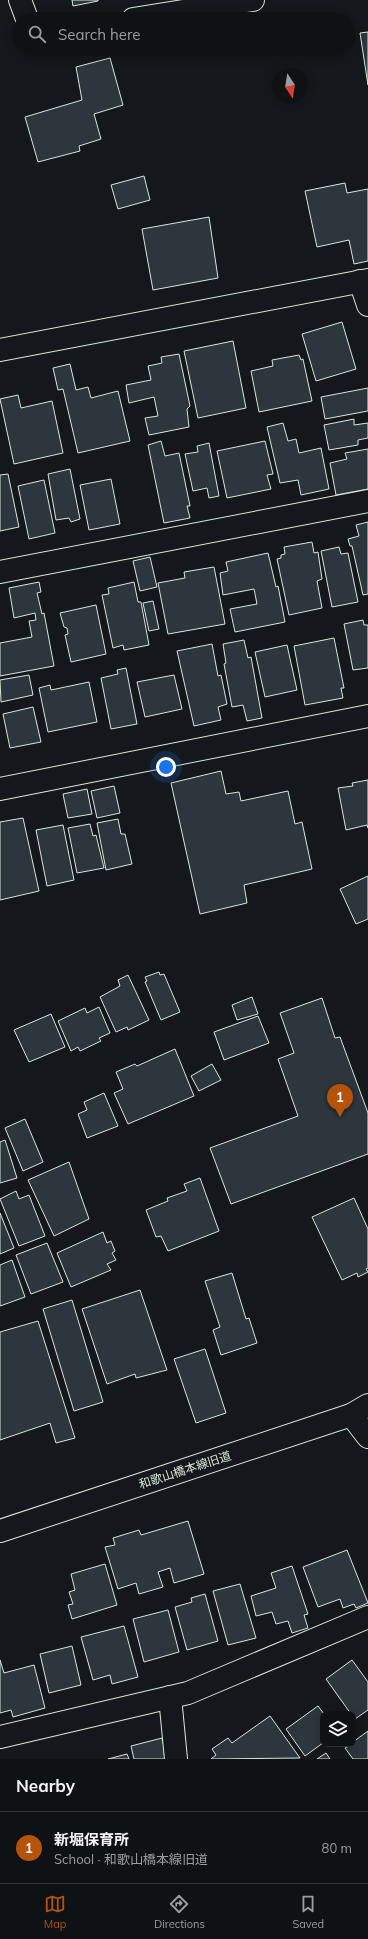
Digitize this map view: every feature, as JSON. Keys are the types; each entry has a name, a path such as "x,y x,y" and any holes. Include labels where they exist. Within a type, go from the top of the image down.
{"street":[{"path":"20,0 24,12"},
{"path":"177,12 253,0"},
{"path":"0,350 364,281 368,305"},
{"path":"0,572 368,501"},
{"path":"0,789 368,716"},
{"path":"360,1410 368,1437"},
{"name":"和歌山橋本線旧道","path":"0,1531 360,1410"},
{"path":"0,1737 188,1693 368,1617"},
{"path":"170,1697 176,1759"}],"building":[{"path":"72,0 98,0 98,1 73,6"},
{"path":"368,32 368,85 360,33"},
{"path":"110,58 123,105 94,114 101,139 79,146 80,151 38,162 25,117 82,100 76,67"},
{"path":"144,176 150,200 118,209 111,185"},
{"path":"345,183 347,193 368,189 368,261 354,264 349,240 317,247 305,191"},
{"path":"209,217 218,278 153,290 142,229"},
{"path":"342,322 356,369 316,381 302,334"},
{"path":"233,341 246,408 198,418 184,351"},
{"path":"179,354 190,406 187,409 189,427 149,435 145,418 158,416 154,397 129,403 126,385 151,380 148,366 162,363 161,357"},
{"path":"299,355 301,360 303,359 312,401 259,412 251,371 273,366 272,360"},
{"path":"70,364 76,390 88,387 91,398 118,391 130,441 78,453 63,389 58,390 53,368"},
{"path":"368,388 368,411 325,419 321,397"},
{"path":"18,395 21,408 52,401 63,453 14,464 0,399"},
{"path":"354,419 354,425 368,423 368,438 358,440 358,445 329,450 324,425"},
{"path":"283,423 288,441 296,439 299,453 321,448 329,489 301,495 298,480 280,483 267,427"},
{"path":"161,441 165,456 179,453 190,506 187,506 190,518 164,523 148,445"},
{"path":"265,441 273,474 267,475 271,489 227,498 217,451"},
{"path":"209,443 219,496 209,498 207,488 193,491 185,454 198,452 197,446"},
{"path":"368,449 368,489 336,495 330,463 347,459 345,453"},
{"path":"70,469 80,519 71,522 69,518 56,520 48,474"},
{"path":"8,474 19,527 0,531 0,475"},
{"path":"111,479 120,524 89,530 80,485"},
{"path":"44,480 55,533 29,539 18,486"},
{"path":"368,522 368,594 363,595 352,546 350,546 348,539 359,536 356,525"},
{"path":"312,542 314,553 318,552 322,579 317,581 322,608 289,615 277,559 281,558 281,555 285,554 284,547"},
{"path":"339,547 341,554 348,553 358,602 332,607 321,551"},
{"path":"268,553 276,587 278,586 285,622 235,632 230,609 257,604 254,589 223,595 220,573 228,571 226,562"},
{"path":"150,557 157,587 140,591 133,561"},
{"path":"214,567 225,624 168,634 158,583 185,578 184,572"},
{"path":"39,582 41,592 37,593 42,614 44,613 54,666 0,676 0,643 32,637 29,621 36,620 35,613 14,618 9,588"},
{"path":"134,582 138,602 141,602 149,645 124,650 123,645 113,648 102,595 109,594 108,588"},
{"path":"153,601 159,629 149,631 143,603"},
{"path":"96,605 106,654 71,662 65,635 68,634 67,628 64,627 60,613"},
{"path":"363,620 364,625 368,625 368,668 353,670 344,624"},
{"path":"334,638 344,688 341,688 343,698 305,705 294,646"},
{"path":"244,640 248,658 251,657 262,718 247,721 243,705 232,707 224,664 226,663 223,644"},
{"path":"212,644 218,676 221,675 227,704 218,707 221,720 194,726 177,651"},
{"path":"287,645 297,690 265,697 255,652"},
{"path":"126,668 137,724 111,729 101,678 118,674 117,670"},
{"path":"29,675 33,695 1,702 0,680"},
{"path":"174,675 182,709 145,717 137,682"},
{"path":"89,682 97,722 48,732 39,688 50,685 51,690"},
{"path":"33,707 41,742 10,748 3,714"},
{"path":"221,771 226,794 239,792 241,801 288,791 295,824 302,822 312,869 244,885 247,903 200,914 171,783"},
{"path":"368,780 368,828 367,825 346,830 338,788 353,786 352,783"},
{"path":"114,786 120,813 97,818 91,791"},
{"path":"87,789 92,814 68,818 63,794"},
{"path":"23,818 39,891 0,900 0,822"},
{"path":"118,819 121,834 125,834 132,864 106,870 97,823"},
{"path":"90,824 93,836 96,835 104,868 77,873 68,828"},
{"path":"63,825 74,880 47,886 36,830"},
{"path":"368,876 368,919 356,924 340,889"},
{"path":"159,972 160,975 164,974 180,1012 161,1020 145,982 147,981 145,977"},
{"path":"128,975 149,1020 128,1030 127,1027 116,1032 100,997 120,986 118,980"},
{"path":"252,997 258,1014 237,1020 232,1005"},
{"path":"322,998 335,1038 340,1037 368,1113 368,1154 231,1204 210,1148 298,1116 278,1059 294,1053 280,1013"},
{"path":"99,1007 110,1033 99,1038 101,1041 80,1051 78,1047 71,1051 58,1021 85,1008 87,1013"},
{"path":"51,1014 65,1047 29,1062 14,1030"},
{"path":"258,1016 269,1043 224,1060 214,1032"},
{"path":"175,1049 194,1096 128,1124 114,1093 123,1089 116,1072 135,1064 137,1066"},
{"path":"212,1064 221,1080 199,1091 191,1076"},
{"path":"104,1093 118,1126 87,1138 78,1114 87,1110 84,1102"},
{"path":"25,1119 43,1162 23,1171 5,1128"},
{"path":"5,1140 17,1178 0,1183 0,1142"},
{"path":"69,1162 89,1219 54,1236 28,1180"},
{"path":"200,1178 219,1231 168,1251 161,1236 156,1237 146,1210 168,1201 167,1198 187,1191 184,1184"},
{"path":"16,1191 19,1199 29,1195 45,1236 19,1246 0,1199"},
{"path":"354,1198 368,1229 368,1268 366,1269 368,1272 358,1277 357,1273 342,1280 312,1217"},
{"path":"0,1213 14,1248 0,1254"},
{"path":"103,1232 107,1243 111,1241 115,1251 112,1253 116,1260 107,1264 111,1270 71,1287 57,1253"},
{"path":"47,1243 63,1282 31,1294 16,1255"},
{"path":"12,1260 25,1297 0,1306 0,1265"},
{"path":"232,1273 246,1319 249,1318 257,1343 221,1355 213,1330 220,1327 205,1281"},
{"path":"140,1290 167,1370 136,1378 135,1374 107,1384 82,1309"},
{"path":"72,1300 103,1402 74,1411 43,1309"},
{"path":"38,1321 75,1438 56,1443 50,1423 0,1440 0,1332"},
{"path":"205,1349 226,1413 196,1423 174,1359"},
{"path":"188,1521 204,1574 174,1583 170,1568 158,1572 163,1587 139,1594 136,1583 118,1589 105,1547 115,1545 113,1538 139,1530 141,1535"},
{"path":"347,1550 368,1603 356,1608 354,1604 343,1608 340,1599 318,1607 303,1567"},
{"path":"105,1564 117,1605 72,1619 68,1605 73,1604 69,1592 75,1590 71,1574"},
{"path":"292,1566 308,1614 304,1615 308,1628 292,1633 288,1621 276,1624 272,1612 256,1616 251,1596 276,1588 271,1573"},
{"path":"240,1584 256,1638 228,1645 213,1591"},
{"path":"205,1594 218,1641 187,1650 175,1607 192,1602 191,1598"},
{"path":"168,1610 179,1652 144,1662 133,1619"},
{"path":"124,1626 138,1677 112,1684 110,1675 93,1680 81,1637"},
{"path":"72,1646 81,1685 49,1693 40,1654"},
{"path":"0,1660 4,1673 34,1665 45,1708 13,1717 11,1710 0,1713"},
{"path":"352,1660 368,1682 368,1710 356,1718 356,1711 349,1711 326,1679"},
{"path":"318,1706 322,1711 320,1711 320,1745 305,1756 286,1729"},
{"path":"270,1716 300,1758 211,1759 216,1755 212,1749 228,1738 232,1743"},
{"path":"368,1731 368,1759 353,1759 345,1748 356,1747 356,1740"},
{"path":"162,1738 167,1759 134,1759 131,1746"},
{"path":"326,1753 330,1759 317,1759"},
{"path":"127,1754 129,1759 108,1759"}],"place":[{"name":"新堀保育所","path":"340,1117"}]}
